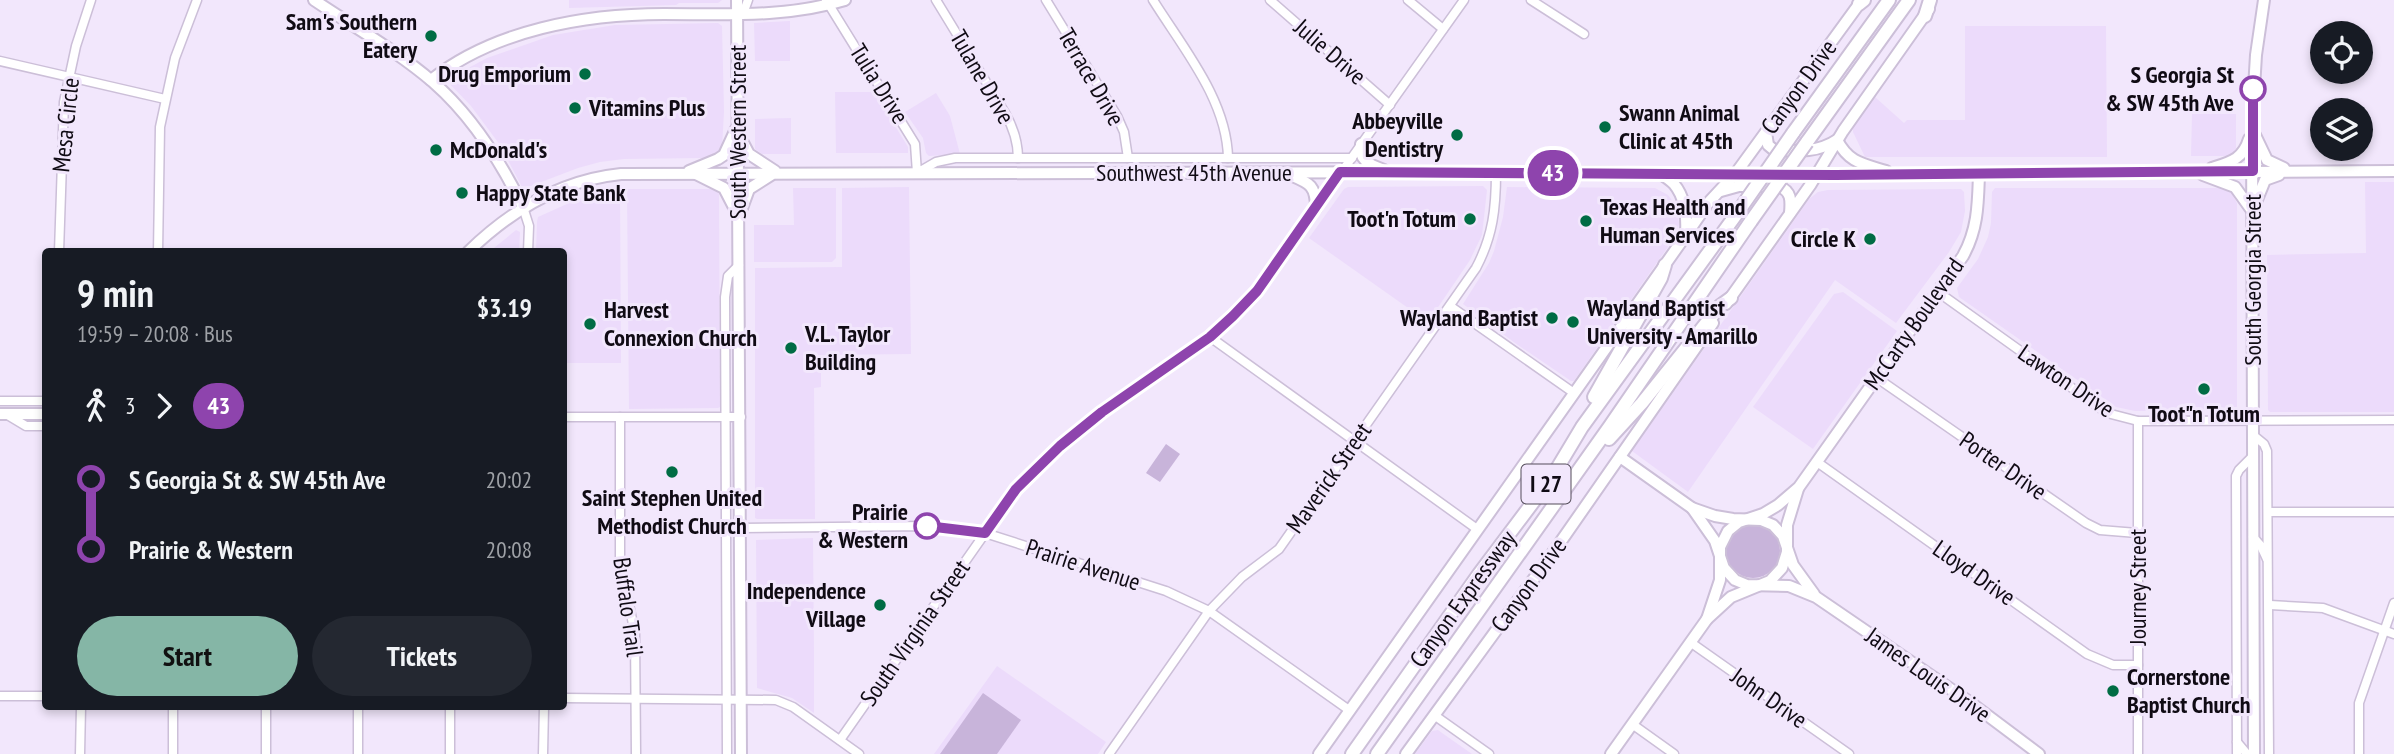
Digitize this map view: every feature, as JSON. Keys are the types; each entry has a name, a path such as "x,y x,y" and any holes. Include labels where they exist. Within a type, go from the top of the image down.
{"highway":[{"name":"Canyon Expressway","path":"1352,754 1479,574 1552,477 1582,427 1889,0"},
{"name":"Canyon Expressway","path":"1377,754 1909,0"},
{"path":"1925,16 1930,0"},
{"path":"1582,427 1585,413 1661,278 1664,265"},
{"path":"1547,514 1557,508 1603,446 1642,403 1720,306 1731,298"},
{"path":"1343,754 1393,689 1402,684"}],"main road":[{"path":"314,0 430,80 475,127 523,207"},
{"name":"South Western Street","path":"737,0 740,14 737,128 741,418 741,754"},
{"path":"430,80 490,47 560,24 620,15 784,13 845,0"},
{"name":"Canyon Drive","path":"1406,754 1557,547 1936,0"},
{"name":"South Georgia Street","path":"2253,754 2252,122 2256,55 2264,0"},
{"name":"Canyon Drive","path":"1319,754 1664,265 1719,191 1736,173 1862,1"},
{"path":"2252,122 2267,160 2293,171"},
{"path":"2198,172 2239,158 2245,151 2252,122"},
{"path":"689,173 724,155 737,128"},
{"path":"737,128 749,154 777,173"},
{"path":"1766,132 1768,145 1773,150 1817,150 1837,140 1843,152 1852,160 1895,174"},
{"path":"1361,144 1361,155 1365,161 1390,172"},
{"path":"2253,212 2265,180 2293,171"},
{"name":"Southwest 45th Avenue","path":"472,248 523,207 596,178 621,174 1496,172 1817,175 2394,171"},
{"path":"1284,172 1313,188 1316,208"},
{"path":"2198,172 2235,187 2253,212"},
{"path":"689,173 724,188 739,217"},
{"path":"739,217 750,189 760,180 777,173"},
{"path":"1660,173 1674,184 1681,198 1687,218 1686,235"},
{"name":"McCarty Boulevard","path":"1799,487 1938,292 1971,241 1977,218 1979,174"},
{"path":"1719,191 1739,186 1778,186 1789,194 1790,213"},
{"path":"3,414 42,414"},
{"name":"James Louis Drive","path":"1620,457 1692,508 1715,516 1761,520 1773,525 1783,536 1793,565 1816,597"},
{"path":"1707,619 1720,580 1720,547 1728,531 1739,522 1778,505 1799,487"},
{"path":"1611,754 1707,619 1731,597 1777,575 1785,561 1787,525 1799,487"},
{"name":"James Louis Drive","path":"1692,508 1715,541 1724,568 1735,580 1756,585 1789,586 1816,597 2039,754"}],"street":[{"name":"Mesa Circle","path":"59,248 64,102 91,0"},
{"path":"158,248 160,127 175,58 197,0"},
{"path":"740,14 748,0"},
{"name":"Tulane Drive","path":"936,0 1006,113 1018,148 1018,158"},
{"name":"Terrace Drive","path":"1046,0 1117,116 1124,132 1128,158"},
{"path":"1153,0 1213,96 1224,124 1228,158"},
{"name":"Julie Drive","path":"1270,0 1390,105"},
{"path":"1408,0 1443,29"},
{"name":"South Virginia Street","path":"839,740 1016,489 1060,446 1102,412 1210,337 1257,291 1464,0"},
{"path":"1531,0 1584,34"},
{"name":"Tulia Drive","path":"828,2 915,144 917,173"},
{"path":"0,61 165,99"},
{"path":"1312,158 1312,172"},
{"name":"Southwest 45th Avenue","path":"917,173 936,162 950,159 1352,158"},
{"name":"Maverick Street","path":"1109,754 1209,611 1242,577 1279,549 1476,268 1490,237 1496,209 1496,172"},
{"path":"523,207 528,226 528,248"},
{"name":"South Western Street","path":"727,754 726,286 728,276 739,265"},
{"name":"Lawton Drive","path":"1938,292 2107,412 2138,421 2394,420"},
{"path":"1450,306 1574,393"},
{"path":"1210,337 1477,529"},
{"name":"Porter Drive","path":"1877,378 2085,523 2099,530 2137,533"},
{"path":"0,401 42,401"},
{"path":"3,414 26,426 42,426"},
{"path":"567,417 741,418"},
{"name":"Buffalo Trail","path":"620,417 620,560 635,634 636,754"},
{"name":"Journey Street","path":"2138,421 2138,754"},
{"name":"South Georgia Street","path":"2253,435 2264,444 2267,451 2270,754"},
{"path":"2237,754 2236,476 2252,457"},
{"name":"Lloyd Drive","path":"1818,462 2087,654 2104,663 2138,666"},
{"path":"2268,512 2394,512"},
{"name":"Prairie Avenue","path":"741,528 927,526 985,533 1166,591 1209,611 1349,710"},
{"path":"2253,537 2262,546 2268,561"},
{"path":"2359,754 2359,703 2394,603"},
{"path":"2270,605 2323,608 2394,634"},
{"name":"John Drive","path":"1690,642 1849,754"},
{"path":"726,662 741,662"},
{"path":"0,696 42,696"},
{"path":"567,698 764,698 784,702 859,754"},
{"path":"80,710 80,754"},
{"path":"173,710 173,754"},
{"path":"266,710 266,754"},
{"path":"358,710 358,754"},
{"path":"450,710 450,754"},
{"path":"543,754 544,710"},
{"path":"1434,715 1489,754"},
{"path":"1632,724 1674,754"},
{"path":"2237,742 2247,754"}],"shaded area":[{"path":"569,0 722,0 718,3 569,8"},
{"path":"790,21 790,61 755,61 754,23"},
{"path":"718,23 722,26 724,111 722,148 714,156 600,162 523,189 500,145 471,106 446,80 487,58 553,35 615,25"},
{"path":"1965,26 2106,26 2107,157 1865,157 1853,132 1853,126 1875,97 1904,123 1907,120 1965,120"},
{"path":"835,92 874,92 908,147 908,153 836,153"},
{"path":"936,93 950,116 960,154 929,156 923,138 905,112"},
{"path":"2192,114 2236,114 2236,149 2230,156 2191,156"},
{"path":"791,118 791,154 762,154 755,149 755,119"},
{"path":"2365,182 2394,182 2394,412 2270,412 2267,255 2366,253"},
{"path":"1483,186 1487,190 1482,235 1470,260 1428,322 1309,238 1348,187"},
{"path":"909,187 911,354 821,355 821,387 814,388 815,519 757,519 755,268 842,267 842,188"},
{"path":"1507,187 1655,188 1668,195 1677,207 1677,232 1574,381 1515,343 1463,304 1494,251"},
{"path":"793,188 836,188 836,258 832,262 754,262 754,225 794,225"},
{"path":"1995,188 2222,188 2231,192 2237,203 2237,410 2135,411 2116,407 1959,297 1957,288 1978,259 1988,237 1992,192"},
{"path":"627,189 715,189 719,194 718,408 629,409"},
{"path":"1961,189 1964,192 1965,211 1961,232 1896,323 1835,280 1688,492 1632,451 1809,199 1818,192 1828,190"},
{"path":"620,190 621,363 567,363 567,248 536,248 538,217 578,199"},
{"path":"516,230 520,232 519,248 494,248"},
{"path":"1843,292 1897,331 1813,449 1753,407 1834,294"},
{"path":"1166,444 1180,454 1160,482 1146,473"},
{"path":"1753,524 1772,532 1780,551 1772,570 1753,578 1734,570 1726,551 1734,532"},
{"path":"813,538 814,713 792,698 757,688 756,540"},
{"path":"997,666 1106,742 1098,754 934,754"},
{"path":"983,693 1021,720 997,754 940,754"},
{"path":"1438,730 1472,754 1415,754 1432,731"}],"bus line":[{"name":"43","path":"927,526 985,533 1016,489 1060,446 1102,412 1210,337 1233,316 1257,291 1340,172 1836,175 2253,171 2253,89"}],"place":[{"name":"Sam's Southern Eatery","path":"431,36"},
{"name":"Drug Emporium","path":"585,74"},
{"name":"S Georgia St & SW 45th Ave","path":"2253,89"},
{"name":"Vitamins Plus","path":"575,108"},
{"name":"Swann Animal Clinic at 45th","path":"1605,127"},
{"name":"Abbeyville Dentistry","path":"1457,135"},
{"name":"McDonald's","path":"436,150"},
{"name":"Happy State Bank","path":"462,193"},
{"name":"Toot'n Totum","path":"1470,219"},
{"name":"Texas Health and Human Services","path":"1586,221"},
{"name":"Circle K","path":"1870,239"},
{"name":"Wayland Baptist","path":"1552,318"},
{"name":"Wayland Baptist University - Amarillo","path":"1573,322"},
{"name":"Harvest Connexion Church","path":"590,324"},
{"name":"V.L. Taylor Building","path":"791,348"},
{"name":"Toot\"n Totum","path":"2204,389"},
{"name":"Saint Stephen United Methodist Church","path":"672,472"},
{"name":"Prairie & Western","path":"927,526"},
{"name":"Independence Village","path":"880,605"},
{"name":"Cornerstone Baptist Church","path":"2113,691"}]}
